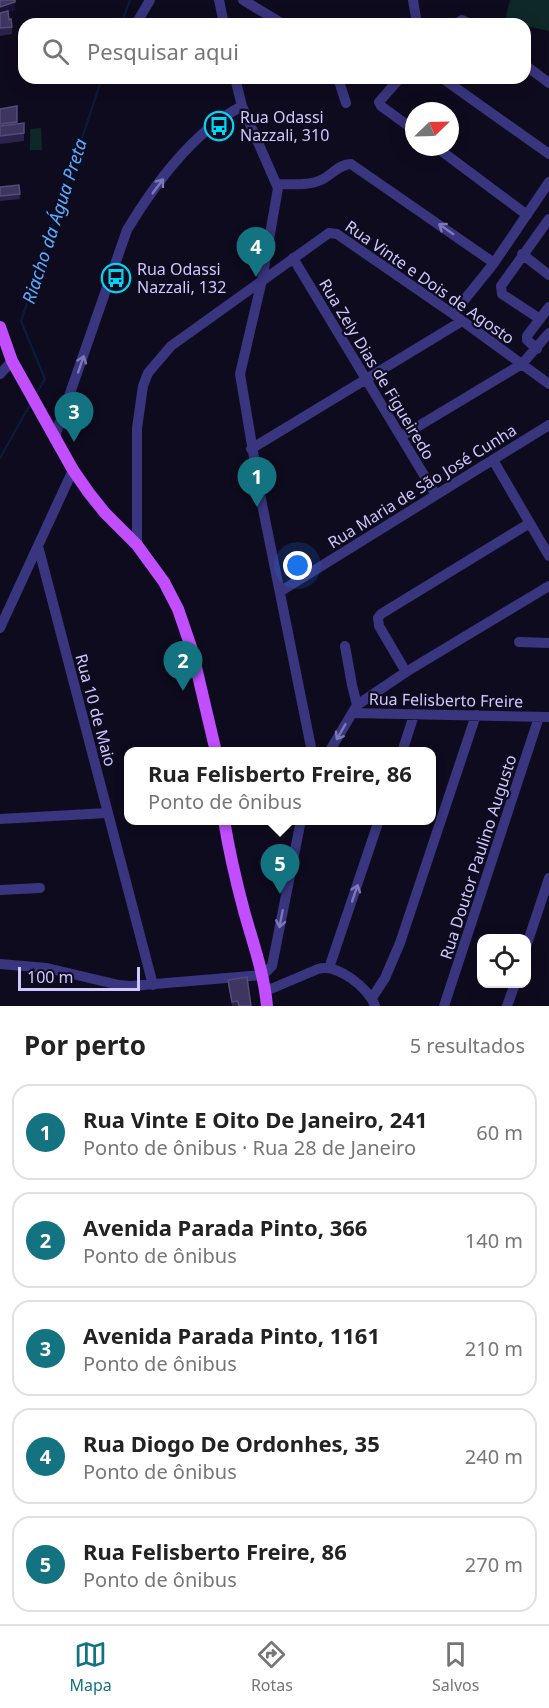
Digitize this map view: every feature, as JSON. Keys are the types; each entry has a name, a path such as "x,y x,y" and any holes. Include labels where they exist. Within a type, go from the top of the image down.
{"main road":[{"path":"0,327 12,361 73,470 105,513 136,545 164,582 178,609 192,650 215,747"},
{"path":"225,825 239,889 263,975 267,1006"}],"street":[{"path":"140,18 150,0"},
{"path":"219,0 223,18"},
{"path":"243,0 273,18"},
{"path":"404,0 413,3 416,18"},
{"path":"531,70 549,83"},
{"path":"236,84 242,106 277,184 278,193 262,280 240,374 251,449 311,747"},
{"path":"340,84 346,103"},
{"path":"395,84 379,102 381,106 405,123"},
{"path":"450,84 549,154"},
{"path":"54,438 127,230 184,152 223,117 242,106"},
{"path":"448,156 527,215"},
{"path":"277,184 312,183 344,165 351,164 494,263"},
{"path":"251,449 367,379 458,317 549,182"},
{"path":"540,319 500,291 522,254 549,219"},
{"name":"Rua Vinte e Dois de Agosto","path":"136,545 137,429 143,386 148,373 171,346 329,233 337,234 458,317 549,384"},
{"path":"522,254 549,275"},
{"name":"Rua Zely Dias de Figueiredo","path":"293,258 436,495"},
{"path":"537,349 526,338 549,307"},
{"path":"402,436 522,364 549,333"},
{"path":"0,374 12,361"},
{"name":"Rua Maria de São José Cunha","path":"281,591 549,424"},
{"path":"493,460 549,556"},
{"path":"0,628 73,470"},
{"path":"406,672 379,626 378,618 530,523"},
{"name":"Rua 10 de Maio","path":"38,546 153,985"},
{"path":"345,646 355,709 406,672 549,585"},
{"path":"519,642 549,643"},
{"name":"Rua Felisberto Freire","path":"332,747 355,709 414,715 544,717"},
{"path":"404,747 414,715"},
{"path":"266,991 318,969 329,968 356,981 374,1002 400,943 476,716"},
{"name":"Rua Doutor Paulino Augusto","path":"444,1006 544,717"},
{"path":"0,819 107,813"},
{"path":"0,964 47,969 119,985 153,985 263,975 272,966 300,825"},
{"path":"329,968 377,825"},
{"path":"530,934 549,878"},
{"path":"0,890 40,888"},
{"path":"507,1006 514,988"}],"green space":[{"path":"510,0 549,0 549,31 531,27 531,18 506,18"},
{"path":"41,128 42,150 30,150 30,129"}],"building":[{"path":"0,0 15,0 15,2 0,7"},
{"path":"8,11 12,27 0,28 0,13"},
{"path":"17,106 17,122 0,124 0,109"},
{"path":"24,123 24,133 0,136 0,126"},
{"path":"19,185 20,194 0,196 0,187"},
{"path":"247,977 251,1006 239,1006 238,1001 232,1002 228,980"}],"waterway":[{"name":"Riacho da Água Preta","path":"123,18 130,0"},
{"name":"Riacho da Água Preta","path":"35,396 45,379 21,321 100,84"},
{"name":"Riacho da Água Preta","path":"0,458 31,403"}],"place":[{"name":"Rua Odassi Nazzali, 310","path":"219,126"},
{"name":"Rua Diogo De Ordonhes, 35","path":"256,277"},
{"name":"Rua Odassi Nazzali, 132","path":"116,278"},
{"name":"Avenida Parada Pinto, 1161","path":"74,442"},
{"name":"Rua Vinte E Oito De Janeiro, 241","path":"257,507"},
{"name":"Avenida Parada Pinto, 366","path":"183,691"},
{"name":"Rua Felisberto Freire, 86","path":"280,894"}]}
